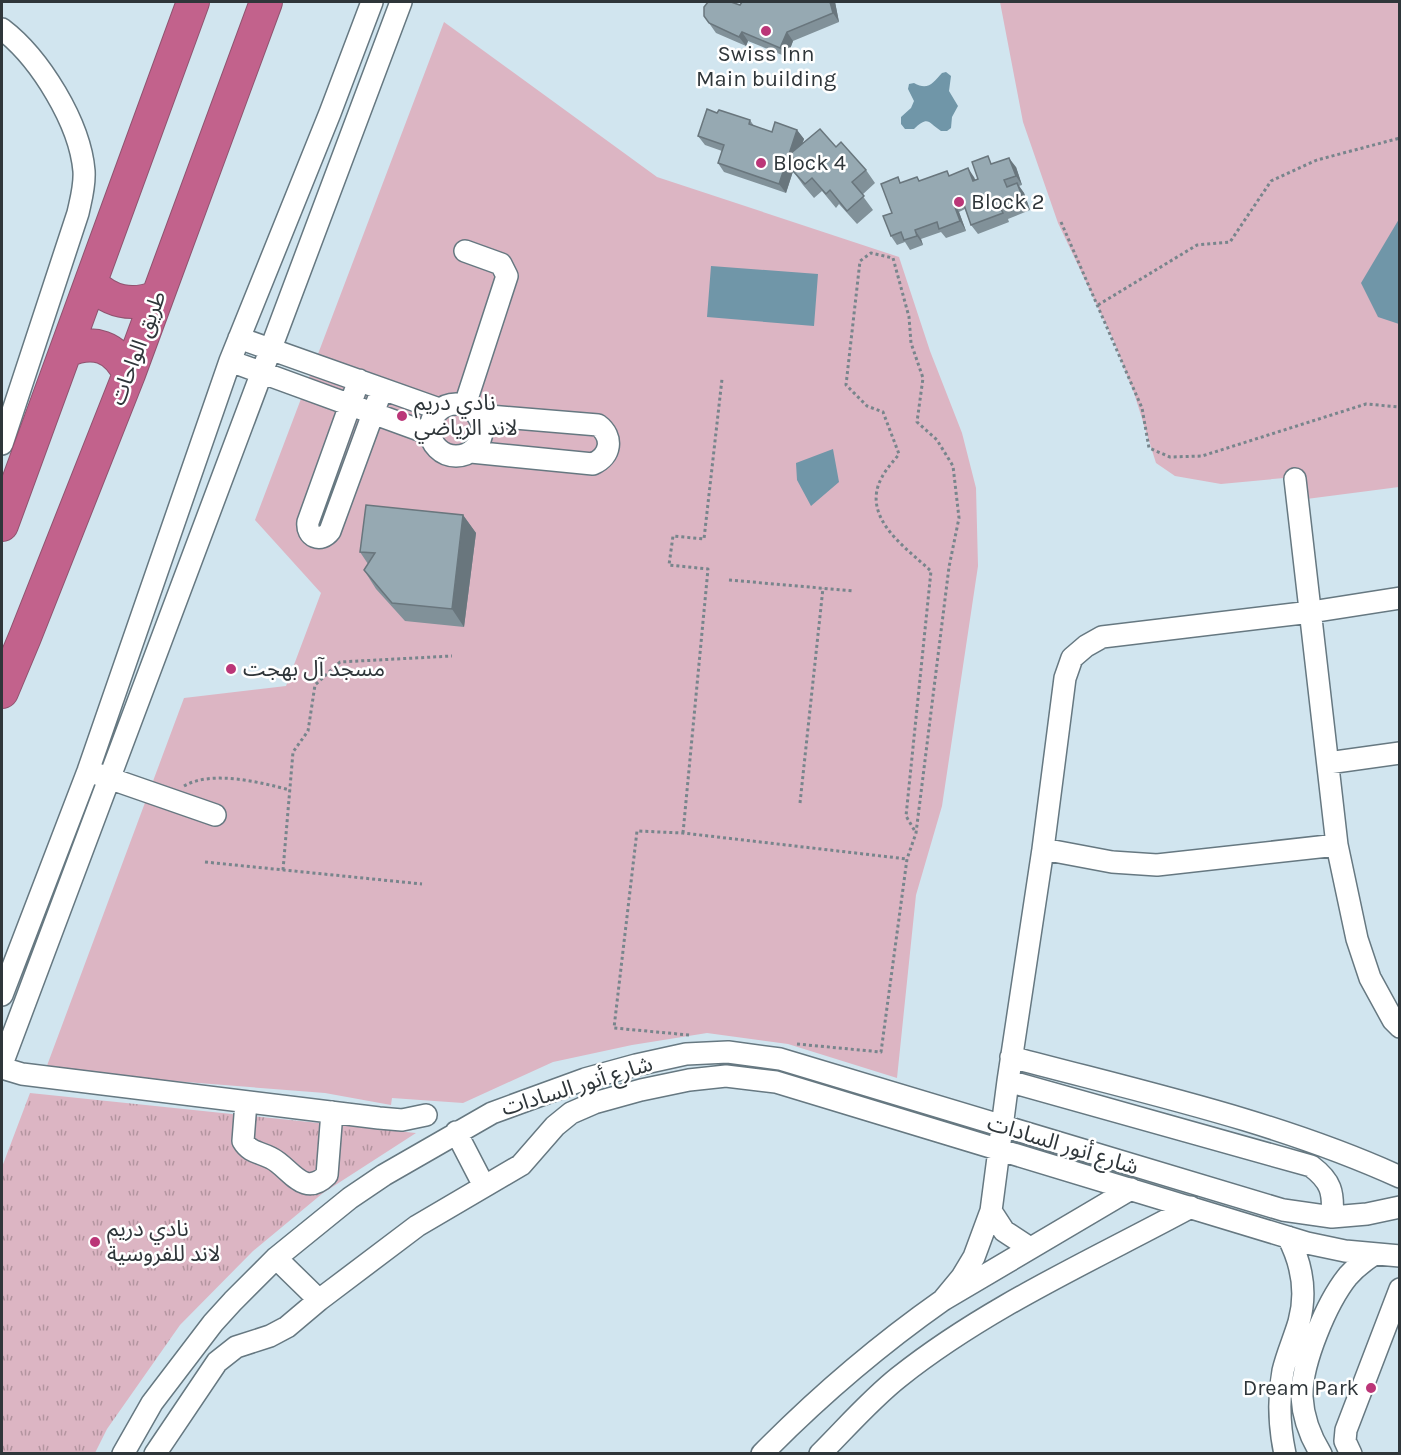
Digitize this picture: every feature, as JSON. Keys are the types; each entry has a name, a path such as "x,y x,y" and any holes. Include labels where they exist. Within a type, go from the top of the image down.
{"highway":[{"path":"2,525 193,2"},
{"name":"طريق الواحات","path":"2,692 26,637 129,374 266,2"},
{"path":"91,283 105,295 121,302 146,302 157,297"},
{"path":"66,351 90,344 103,347 114,353 129,374"}],"street":[{"path":"2,995 88,771 230,361 372,2"},
{"path":"401,2 2,1066 22,1074 332,1113 402,1120 426,1115"},
{"path":"2,29 33,61 71,122 81,150 84,171 83,189 74,223 2,444"},
{"path":"465,251 501,264 507,276 472,410"},
{"path":"239,338 439,410"},
{"path":"230,361 430,434"},
{"path":"359,380 308,522 307,528 315,537 327,536 330,531 382,389"},
{"path":"452,404 472,410 598,425 606,433 609,445 604,456 593,464 471,452 457,456 442,453 432,441 430,434 432,421 439,410 452,404"},
{"path":"471,452 481,439 482,423 472,410"},
{"path":"1295,479 1337,845 1357,939 1370,978 1393,1020 1400,1027"},
{"path":"943,1300 974,1257 991,1211 1065,678 1072,658 1086,646 1102,637 1311,612 1400,598"},
{"path":"1328,763 1400,753"},
{"path":"88,771 215,815"},
{"path":"1043,849 1112,862 1157,865 1337,845"},
{"name":"شارع أنور السادات","path":"123,1454 152,1403 187,1356 233,1301 276,1258 350,1198 384,1175 492,1113 585,1079 686,1054 728,1052 780,1059 1283,1210 1332,1216 1367,1214 1400,1207"},
{"path":"1011,1057 1238,1118 1318,1144 1400,1177"},
{"name":"شارع أنور السادات","path":"155,1454 217,1362 236,1347 270,1336 287,1327 417,1226 521,1165 555,1126 579,1110 594,1103 641,1090 689,1080 726,1076 776,1082 1288,1237 1335,1250 1400,1256"},
{"path":"1008,1081 1311,1166 1323,1174 1329,1185 1333,1201 1332,1216"},
{"path":"246,1102 243,1141 245,1145 252,1151 271,1158 294,1178 307,1183 314,1183 327,1175 332,1113"},
{"path":"456,1132 484,1186"},
{"path":"1311,1166 1318,1144"},
{"path":"762,1454 788,1427 913,1321 943,1300 1131,1189"},
{"path":"820,1454 898,1378 997,1311 1191,1207"},
{"path":"991,1211 1004,1231 1030,1248"},
{"path":"1285,1454 1280,1418 1281,1384 1288,1353 1299,1322 1303,1297 1298,1260 1288,1237"},
{"path":"1321,1454 1310,1434 1304,1411 1302,1385 1304,1371 1338,1290 1353,1270 1373,1255"},
{"path":"276,1258 319,1300"},
{"path":"1351,1454 1345,1441 1346,1430 1400,1289"},
{"path":"875,1352 882,1369 898,1378"}],"path":[{"path":"1098,305 1197,245 1230,242 1271,181 1317,160 1400,138"},
{"path":"1061,222 1142,408 1149,448 1170,457 1202,456 1366,404 1400,407"},
{"path":"788,1043 881,1052 907,859 916,833 949,567 959,518 953,466 937,440 917,422 923,378 911,343 909,317 893,258 871,253 860,261 846,385 867,406 883,412 899,454 881,477 874,501 882,523 931,571 906,816 916,833"},
{"path":"683,833 708,568 669,565 673,536 704,539 722,379"},
{"path":"729,580 854,591"},
{"path":"800,803 823,588"},
{"path":"283,870 293,752 308,731 315,685 340,662 452,656"},
{"path":"158,796 199,779 255,781 290,790"},
{"path":"695,1035 614,1028 637,831 683,833 907,859"},
{"path":"205,862 422,884"}],"green space":[{"path":"1000,2 1399,2 1399,487 1291,501 1284,478 1221,484 1175,476 1156,463 1134,393 1113,339 1058,223 1023,122"},
{"path":"444,22 657,177 899,257 930,351 962,433 976,488 978,566 942,806 916,895 897,1078 788,1044 707,1033 632,1045 553,1062 463,1103 392,1098 391,1105 325,1093 45,1071 184,698 286,686 321,593 255,520"},
{"path":"30,1093 416,1133 323,1193 253,1251 180,1325 107,1429 95,1453 2,1453 2,1167"}],"water":[{"path":"946,72 951,76 949,91 958,106 952,117 951,128 941,131 926,121 914,129 905,129 901,124 901,117 911,108 914,101 908,89 909,84 927,86"},
{"path":"1399,219 1399,324 1378,317 1361,283"},
{"path":"711,266 818,274 814,326 707,317"},
{"path":"833,449 839,482 811,506 797,480 796,463"}],"building":[{"name":"Swiss Inn Main building","path":"708,2 731,2 740,5 742,2 830,2 833,13 787,32 780,48 742,32 739,37 709,23 704,16 704,7"},
{"name":"Block 4","path":"707,109 717,113 719,110 750,120 749,124 772,132 775,122 797,130 779,184 718,163 724,145 698,136"},
{"path":"820,129 836,147 841,142 866,170 852,182 864,196 847,211 830,190 826,194 812,178 805,184 793,171 800,165 790,154"},
{"name":"Block 2","path":"988,156 991,164 1009,158 1016,176 1004,180 1007,187 1017,183 1024,201 1001,209 1003,213 971,225 962,199 953,202 960,221 939,229 937,222 915,230 917,236 904,240 901,232 891,236 883,216 892,213 881,184 898,177 900,183 917,177 919,181 947,171 949,176 968,168 973,181 978,179 972,162"},
{"path":"366,505 463,515 452,609 392,603 364,570 375,553 360,552"}],"place":[{"name":"Swiss Inn Main building","path":"766,31"},
{"name":"Block 4","path":"761,163"},
{"name":"Block 2","path":"959,202"},
{"name":"نادي دريم لاند الرياضي","path":"402,416"},
{"name":"مسجد آل بهجت","path":"231,669"},
{"name":"نادي دريم لاند للفروسية","path":"95,1242"},
{"name":"Dream Park","path":"1371,1388"}]}
